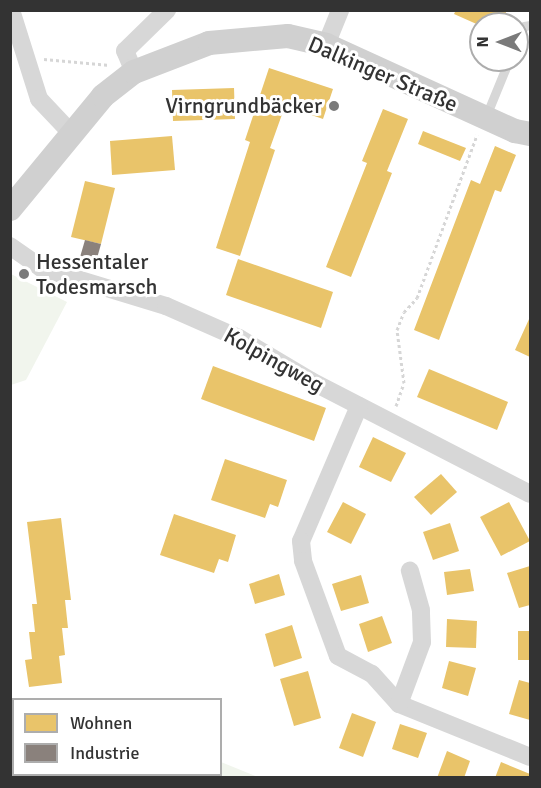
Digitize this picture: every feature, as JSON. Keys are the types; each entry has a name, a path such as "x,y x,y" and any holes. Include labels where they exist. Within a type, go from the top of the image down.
{"street":[{"path":"11,10 39,99 72,134"},
{"path":"129,61 167,10"},
{"path":"326,45 340,10"},
{"name":"Dalkinger Straße","path":"10,209 129,61 175,53 209,43 288,36 326,45 485,117 531,134"},
{"name":"Kolpingweg","path":"10,246 41,268 166,306 239,338 359,406 530,493"},
{"path":"359,406 301,541 303,561 338,656 372,674 399,704 531,758"},
{"path":"399,704 422,642 421,610 410,571"}],"lane":[{"path":"485,117 504,72"}],"path":[{"path":"26,54 110,65 129,61"},
{"path":"389,421 404,383 397,330 404,312 417,298 485,117"}],"shaded area":[{"path":"11,274 67,302 26,380 11,385"},
{"path":"222,762 258,777 189,777 222,776"}],"building: Wohnen":[{"path":"456,10 507,10 506,12 469,12 469,21 454,14"},
{"path":"269,68 333,89 323,119 285,106 270,148 275,150 240,256 216,248 250,142 245,140"},
{"path":"234,88 235,119 173,121 172,90"},
{"path":"383,109 408,119 387,171 392,173 351,277 326,267 367,163 362,161"},
{"path":"423,131 466,148 460,161 418,144"},
{"path":"172,136 175,170 112,175 110,141"},
{"path":"495,146 516,155 501,192 495,190 439,340 414,330 471,180 480,184"},
{"path":"85,181 115,188 101,244 71,237"},
{"path":"238,259 333,292 321,328 226,295"},
{"path":"530,317 530,357 515,350"},
{"path":"213,366 326,408 314,441 201,399"},
{"path":"429,369 508,402 497,430 417,397"},
{"path":"373,437 406,453 391,482 359,467"},
{"path":"225,459 287,480 278,507 270,504 265,518 211,500"},
{"path":"441,474 457,492 431,515 414,497"},
{"path":"343,502 366,514 351,544 327,532"},
{"path":"509,502 530,541 501,556 480,517"},
{"path":"174,514 236,535 228,562 219,559 214,573 160,555"},
{"path":"61,518 71,600 65,600 68,628 62,628 65,655 59,656 62,683 29,687 25,660 32,659 29,632 35,632 32,604 37,604 27,522"},
{"path":"450,523 459,551 433,560 423,532"},
{"path":"530,566 530,605 519,608 507,573"},
{"path":"470,569 474,591 447,595 444,572"},
{"path":"279,574 285,595 255,604 249,584"},
{"path":"361,575 369,603 341,611 332,584"},
{"path":"382,616 392,643 368,652 359,624"},
{"path":"447,619 477,621 476,648 446,647"},
{"path":"292,625 302,658 274,667 265,634"},
{"path":"518,631 530,631 530,660 518,660"},
{"path":"449,661 476,668 468,696 442,688"},
{"path":"308,671 321,718 294,726 280,679"},
{"path":"519,680 530,683 530,720 509,714"},
{"path":"352,713 376,722 363,757 339,748"},
{"path":"400,724 427,733 418,758 392,749"},
{"path":"447,751 470,761 464,778 437,778"},
{"path":"501,762 530,774 530,778 495,778"}],"building: Industrie":[{"path":"85,240 101,244 94,269 78,264"}],"place":[{"name":"Virngrundbäcker","path":"334,106"},
{"name":"Hessentaler Todesmarsch","path":"24,274"}]}
